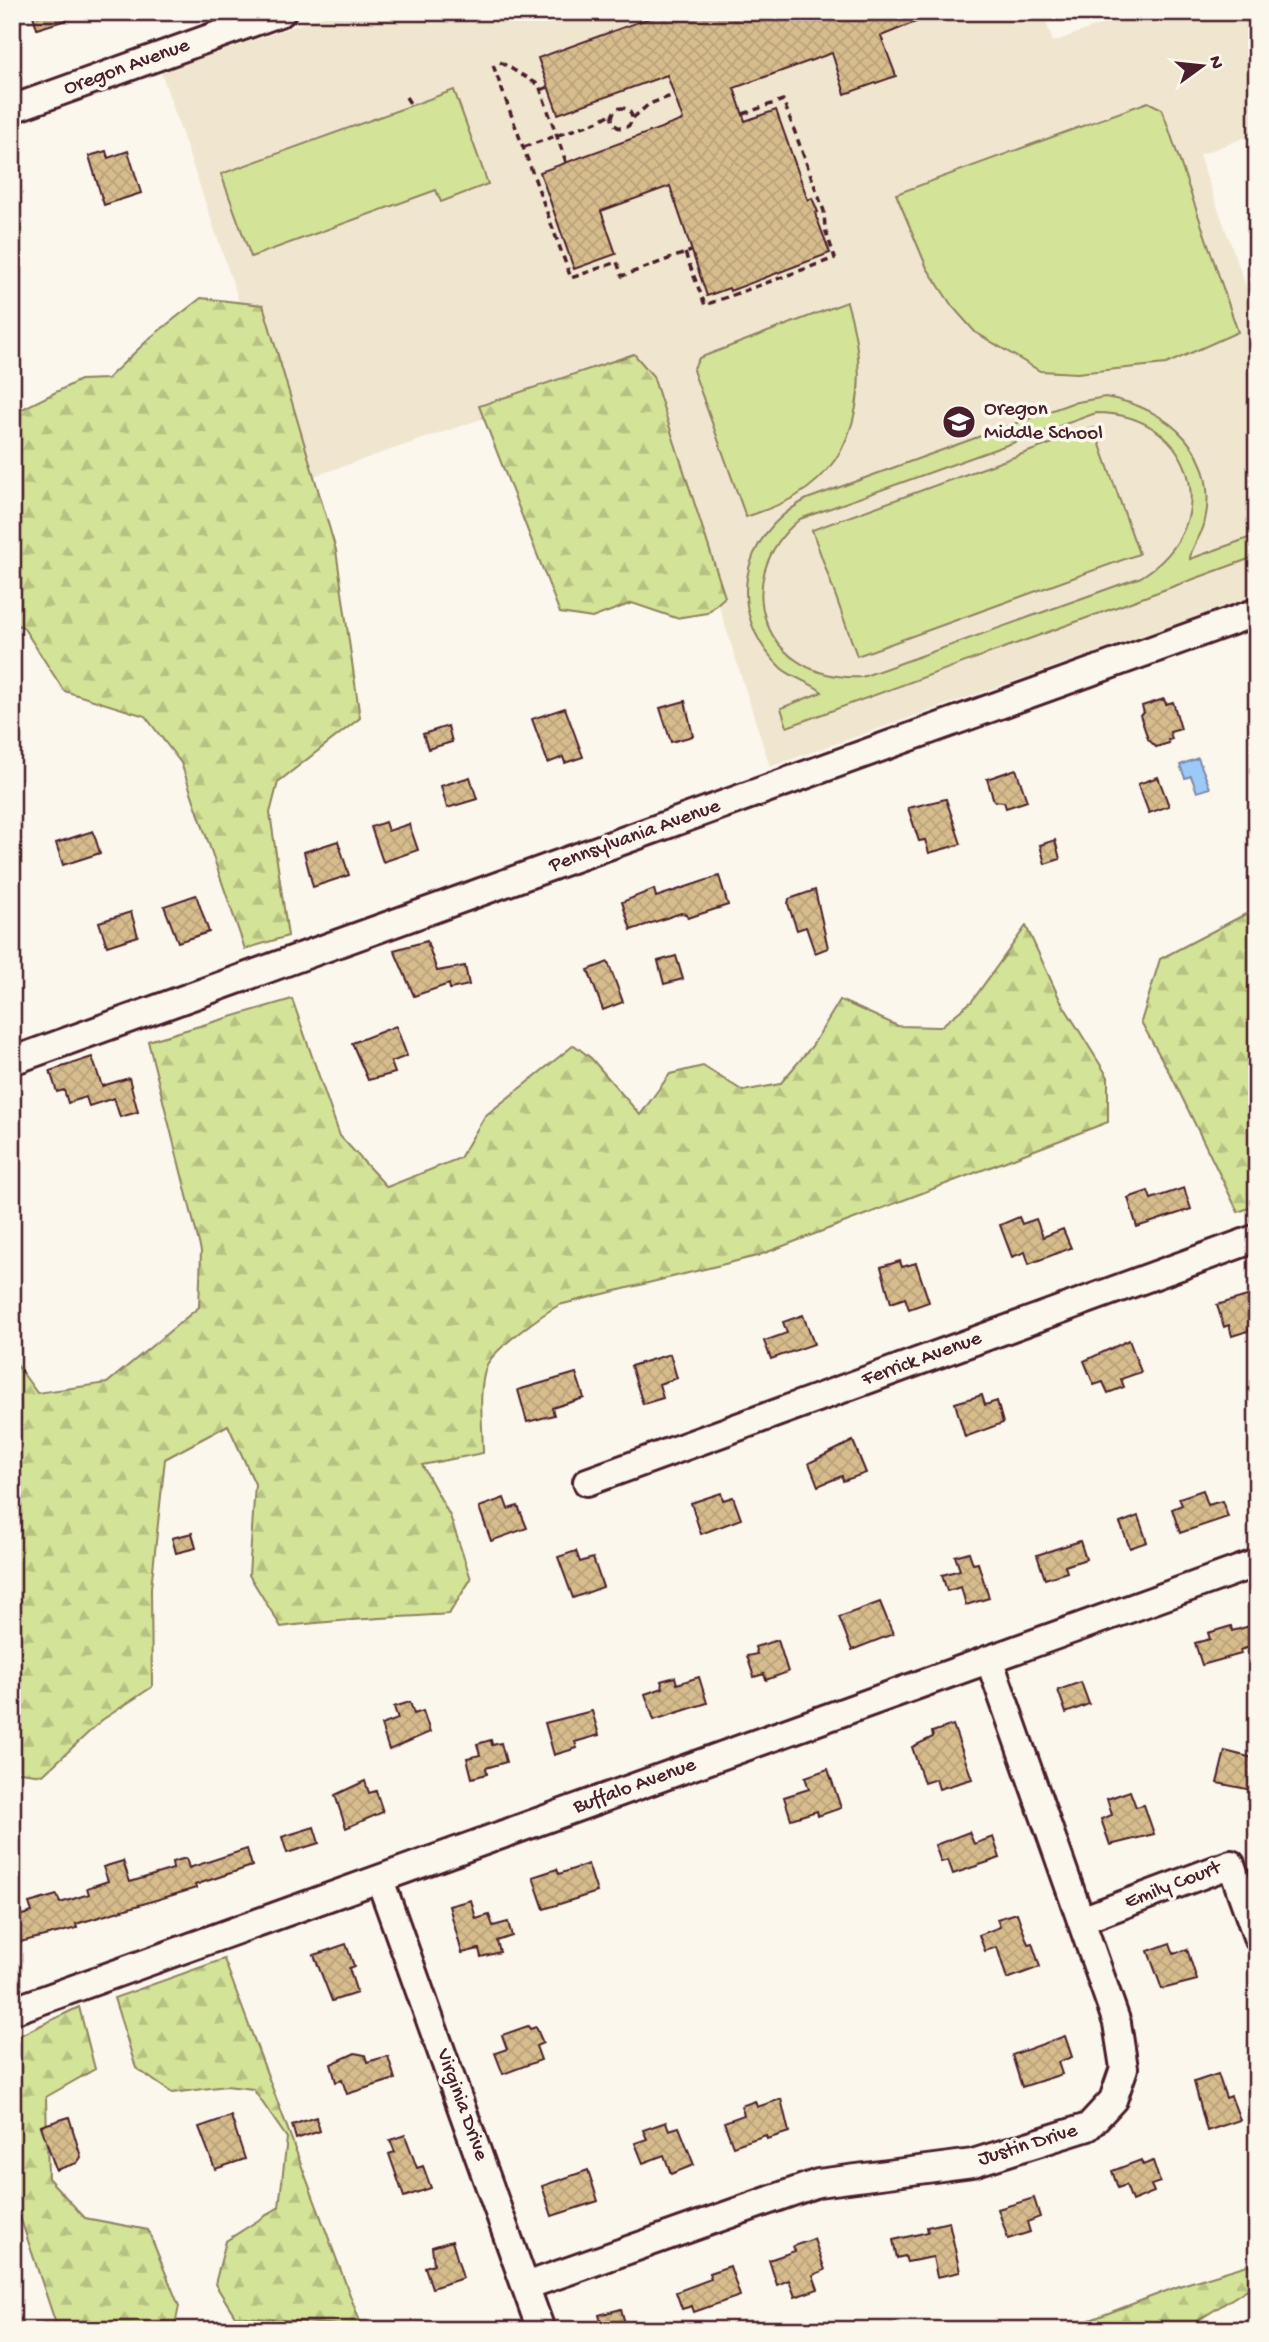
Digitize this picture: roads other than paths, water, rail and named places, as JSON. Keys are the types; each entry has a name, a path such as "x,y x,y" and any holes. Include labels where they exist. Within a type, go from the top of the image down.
{"street":[{"name":"Oregon Avenue","path":"12,109 282,12"},
{"name":"Pennsylvania Avenue","path":"12,1061 1257,612"},
{"name":"Ferrick Avenue","path":"587,1482 1257,1238"},
{"name":"Buffalo Avenue","path":"12,2011 1257,1563"},
{"name":"Justin Drive","path":"526,2286 818,2183 973,2163 1088,2127 1113,2100 1124,2068 1117,2023 989,1659"},
{"name":"Emily Court","path":"1082,1920 1230,1864 1257,1937"},
{"name":"Virginia Drive","path":"380,1880 541,2330"}],"water":[{"path":"1198,758 1210,788 1197,792 1191,776 1185,778 1180,765"}],"place":[{"name":"Oregon Middle School","path":"959,422"}]}
